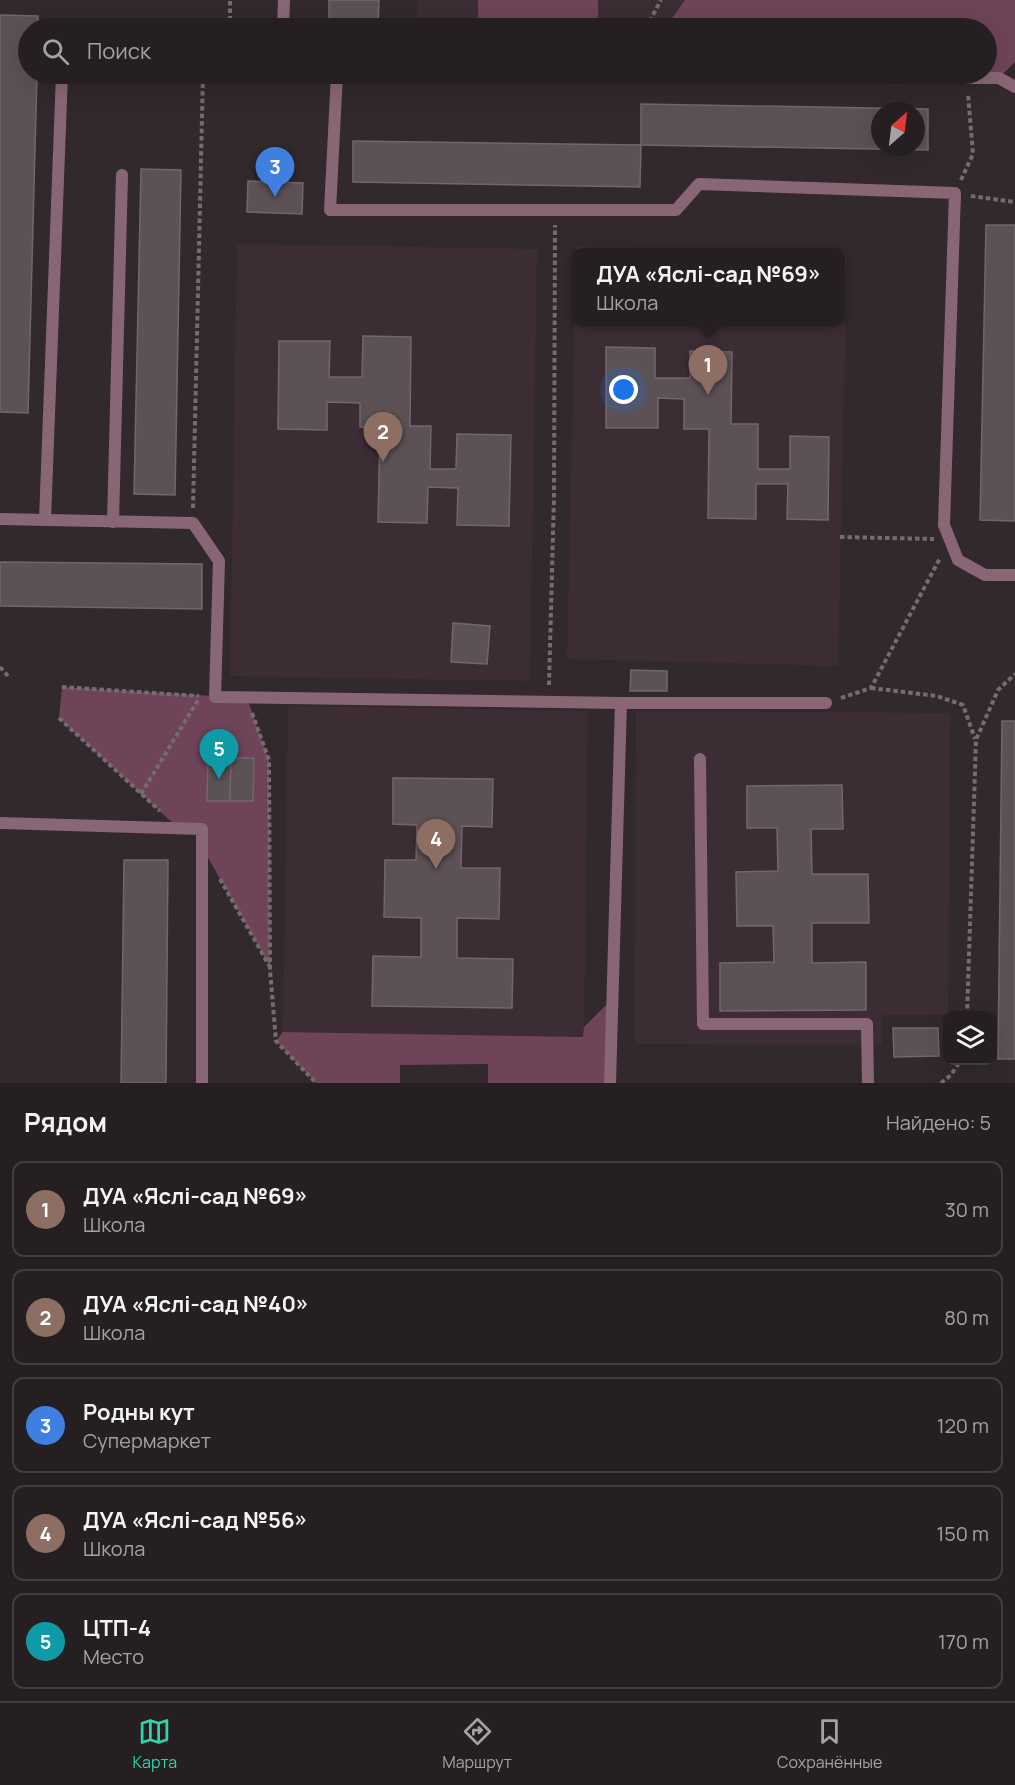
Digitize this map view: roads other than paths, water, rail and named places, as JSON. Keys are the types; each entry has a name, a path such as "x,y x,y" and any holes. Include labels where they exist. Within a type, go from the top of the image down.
{"lane":[{"path":"283,18 284,0"},
{"path":"997,78 1015,87"},
{"path":"45,520 62,84"},
{"path":"336,84 330,210 676,210 699,184 955,194 944,525 958,560 985,575 1015,575"},
{"path":"113,522 122,175"},
{"path":"0,519 193,523 219,561 215,697 621,703 826,703"},
{"path":"609,1083 621,703"},
{"path":"700,759 703,1024 867,1024 868,1083"},
{"path":"0,823 201,829 202,1083"}],"place":[{"name":"Родны кут","path":"275,197"},
{"name":"ДУА «Яслі-сад №69»","path":"708,395"},
{"name":"ДУА «Яслі-сад №40»","path":"383,462"},
{"name":"ЦТП-4","path":"219,779"},
{"name":"ДУА «Яслі-сад №56»","path":"436,869"}]}
